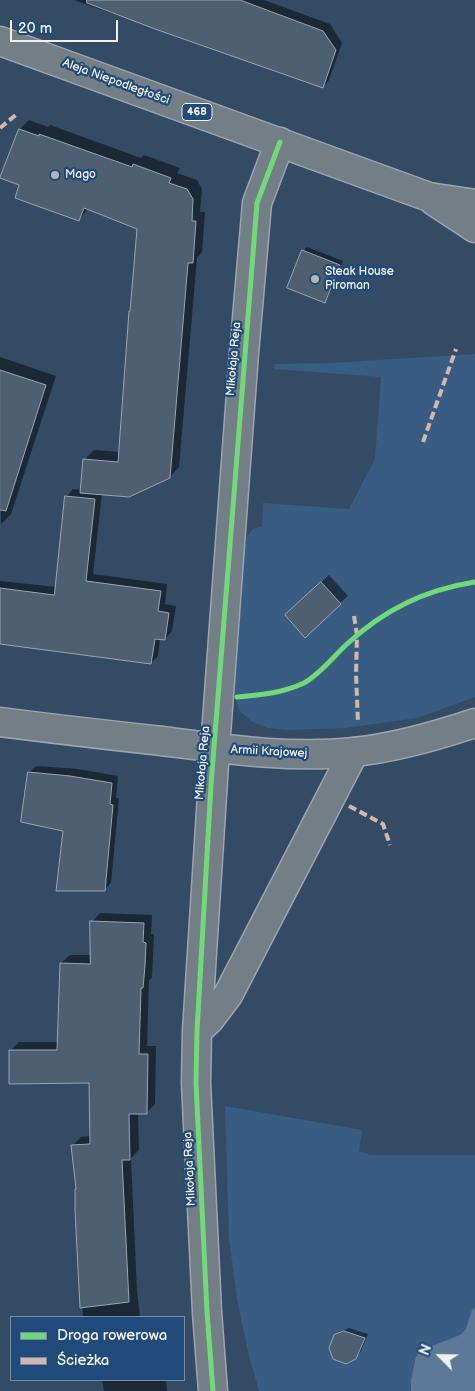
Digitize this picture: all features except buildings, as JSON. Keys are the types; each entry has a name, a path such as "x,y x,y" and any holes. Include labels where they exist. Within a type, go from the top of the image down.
{"street":[{"name":"Aleja Niepodległości","path":"0,41 429,197 475,204"},
{"name":"Mikołaja Reja","path":"213,1391 196,1093 197,1031 215,748 257,203 280,142"},
{"name":"Aleja Niepodległości","path":"429,197 475,228"},
{"name":"Armii Krajowej","path":"0,722 260,753 316,754 354,752 436,736 475,723"},
{"path":"197,1031 209,1020 228,995 354,752"}],"shaded area":[{"path":"475,354 475,697 417,718 346,728 288,730 267,728 251,721 239,710 234,696 246,538 253,529 262,526 263,503 349,509 375,459 381,377 274,369 275,364 329,363"},
{"path":"225,1106 362,1130 359,1151 370,1155 475,1155 475,1391 259,1391 248,1352 237,1298 229,1238"},
{"path":"475,1307 475,1391 411,1391 411,1380 416,1357 422,1350 460,1335 466,1329 472,1310"}],"marked path":[{"path":"0,128 17,114"},
{"path":"423,442 456,349"},
{"path":"354,616 357,635 358,723"},
{"path":"349,806 383,824 390,845"}],"cycle path":[{"path":"213,1391 207,1312 196,1083 197,1031 211,785 257,203 280,142"},
{"path":"237,697 280,691 304,683 321,670 361,632 390,612 422,596 475,582"}],"place":[{"name":"Mago","path":"55,175"},
{"name":"Steak House Piroman","path":"315,279"}]}
